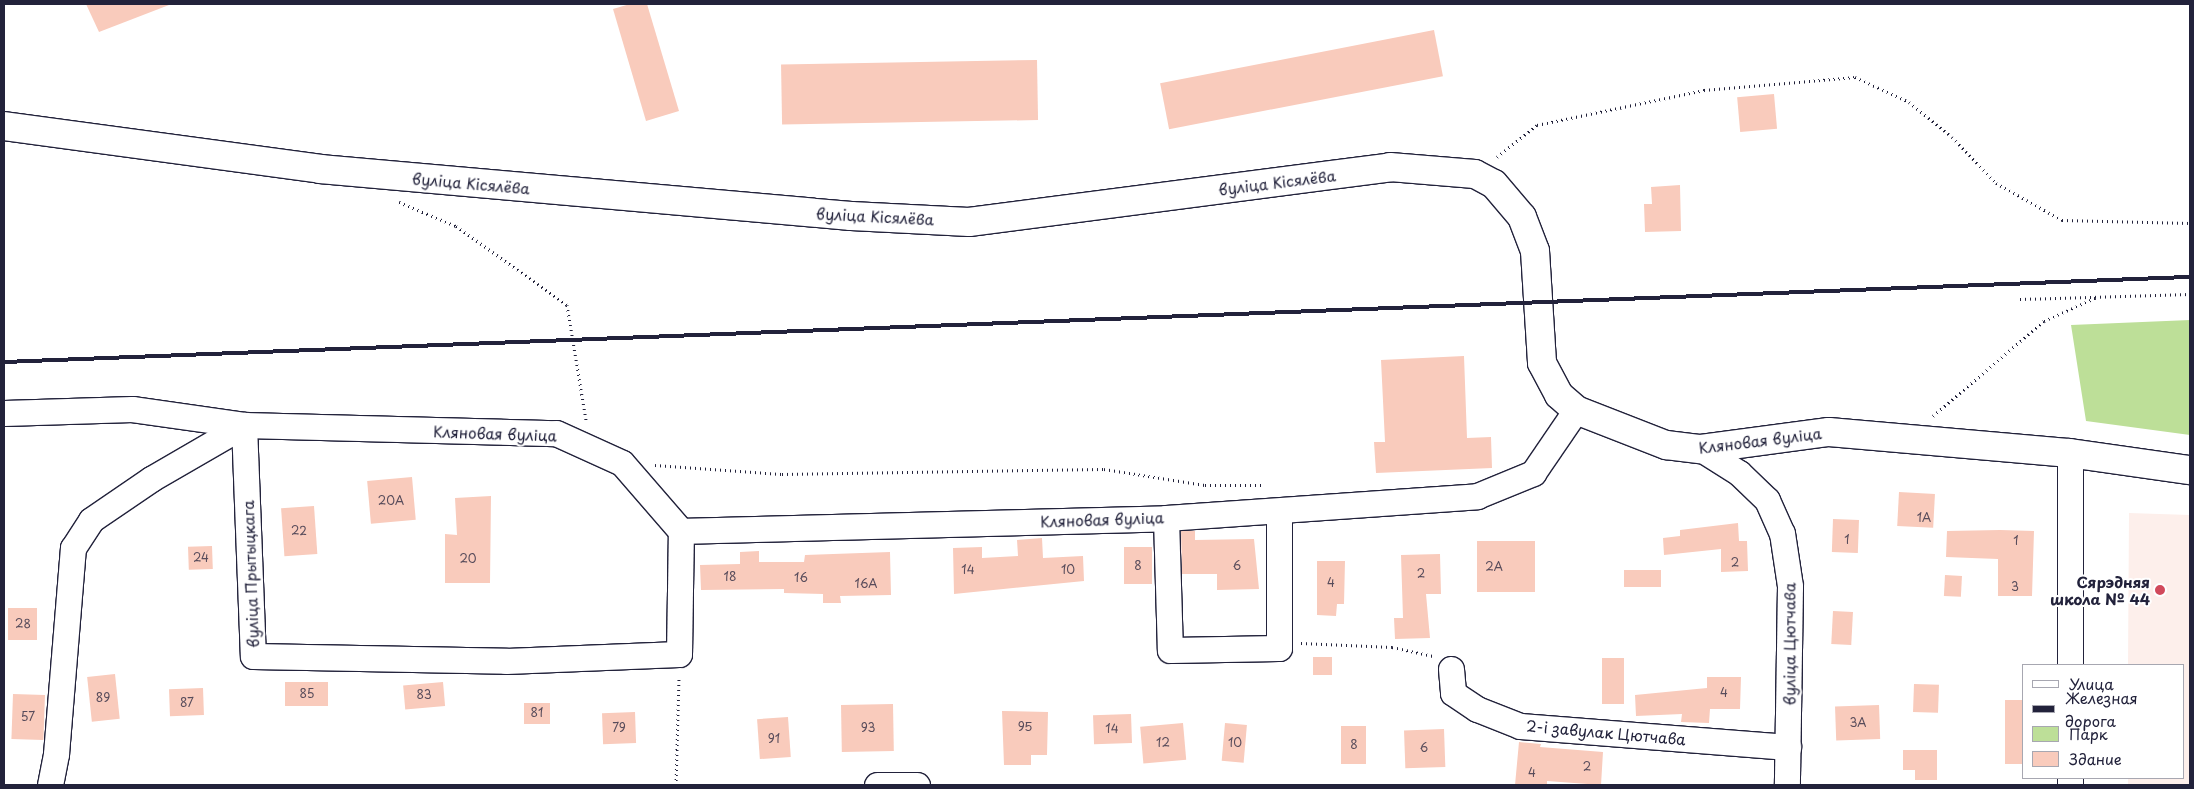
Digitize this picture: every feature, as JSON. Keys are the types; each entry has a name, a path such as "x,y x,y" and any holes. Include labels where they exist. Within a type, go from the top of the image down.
{"street":[{"name":"вуліца Кісялёва","path":"4,126 320,169 851,216 969,222 1390,167 1475,174 1494,184 1522,217 1535,250 1542,362 1559,395 1576,410"},
{"name":"Кляновая вуліца","path":"4,413 132,408 244,425 556,433 591,447 622,463 681,531 1166,518 1279,512 1478,496 1533,473 1576,410 1666,446 1702,449 1829,432 2070,453 2190,470"},
{"path":"50,785 56,754 73,548 92,520 151,479 244,425"},
{"name":"вуліца Прытыцкага","path":"244,425 253,656 506,661 679,654"},
{"name":"вуліца Цютчава","path":"1702,449 1740,473 1768,500 1782,533 1790,586 1787,785"},
{"path":"2070,453 2070,664"},
{"path":"1166,518 1170,650 1279,648 1279,512"},
{"path":"679,654 681,531"},
{"name":"2-і завулак Цютчава","path":"1451,669 1454,693 1477,709 1520,726 1788,747"},
{"path":"877,785 917,785"}],"path":[{"path":"1475,174 1537,126 1704,90 1855,77 1909,102 1952,137 1996,183 2062,220 2190,223"},
{"path":"393,200 456,226 567,305 591,447"},
{"path":"2020,299 2190,294"},
{"path":"1902,438 1948,405 2044,321 2097,297"},
{"path":"622,463 782,474 1104,469 1205,485 1274,485"},
{"path":"1279,648 1297,642 1392,647 1430,653 1451,669"},
{"path":"676,785 679,654"}],"shaded area":[{"name":"Сярэдняя школа № 44","path":"2129,513 2190,515 2190,785 2128,785 2128,779 2184,779 2184,664 2128,664"}],"green space":[{"path":"2190,320 2190,435 2086,421 2071,325"}],"building":[{"path":"86,4 169,4 169,5 99,32"},
{"path":"630,4 647,4 679,111 646,121 613,9"},
{"path":"1434,30 1443,76 1169,129 1160,83"},
{"path":"1037,60 1038,120 782,124 781,64"},
{"path":"1774,94 1777,129 1740,132 1737,97"},
{"path":"1680,185 1681,231 1645,232 1644,204 1652,204 1651,187"},
{"path":"1464,356 1467,438 1491,437 1492,468 1376,473 1374,442 1385,442 1381,360"},
{"path":"412,477 416,520 371,524 367,481"},
{"path":"1899,492 1935,494 1933,528 1897,526"},
{"path":"491,496 490,583 445,583 445,534 457,535 455,498"},
{"path":"314,506 317,554 284,556 281,508"},
{"path":"1833,519 1859,520 1858,553 1832,552"},
{"path":"1738,523 1739,541 1747,541 1748,571 1721,572 1721,549 1664,555 1663,538 1680,536 1680,530"},
{"path":"1181,531 1195,531 1195,540 1254,539 1259,589 1217,590 1217,574 1182,574"},
{"path":"1947,531 2034,531 2032,596 1998,596 1998,559 1946,557"},
{"path":"1042,538 1043,558 1083,556 1084,581 954,594 953,548 982,547 982,558 1018,556 1017,540"},
{"path":"1477,541 1535,541 1535,592 1477,592"},
{"path":"212,546 213,569 189,570 188,547"},
{"path":"1124,547 1152,547 1152,584 1124,584"},
{"path":"759,551 759,562 804,562 805,555 890,552 891,595 840,596 841,603 823,603 823,594 784,593 784,589 701,590 700,565 740,564 740,552"},
{"path":"1440,554 1441,594 1426,594 1430,638 1395,639 1394,618 1403,618 1401,555"},
{"path":"1317,561 1345,561 1344,604 1337,604 1336,616 1317,615"},
{"path":"1624,570 1661,570 1661,587 1624,587"},
{"path":"1945,575 1962,576 1961,597 1944,596"},
{"path":"8,608 37,608 37,640 8,640"},
{"path":"1833,611 1853,612 1851,645 1831,644"},
{"path":"1313,657 1332,657 1332,675 1313,675"},
{"path":"1602,658 1624,658 1624,704 1602,704"},
{"path":"115,674 120,719 92,722 87,677"},
{"path":"1707,677 1741,677 1740,709 1710,709 1709,723 1681,722 1682,714 1636,716 1635,695 1707,688"},
{"path":"285,682 328,682 328,706 285,706"},
{"path":"443,682 445,706 405,709 403,685"},
{"path":"1914,684 1939,685 1938,713 1913,712"},
{"path":"203,688 204,715 170,716 169,689"},
{"path":"13,694 45,695 43,740 11,739"},
{"path":"2005,700 2022,700 2022,764 2005,764"},
{"path":"524,703 550,703 550,724 524,724"},
{"path":"893,704 894,751 842,752 841,705"},
{"path":"1879,705 1880,739 1836,741 1835,707"},
{"path":"1002,711 1048,712 1047,755 1031,755 1031,765 1004,765"},
{"path":"635,712 636,743 603,744 602,713"},
{"path":"1131,714 1132,743 1094,744 1093,715"},
{"path":"788,717 791,757 760,759 757,719"},
{"path":"1183,723 1186,760 1143,764 1140,727"},
{"path":"1225,723 1247,725 1244,763 1222,761"},
{"path":"1341,726 1366,726 1366,764 1341,764"},
{"path":"1444,729 1445,767 1405,768 1404,730"},
{"path":"1519,742 1541,744 1540,747 1603,752 1601,785 1547,781 1547,785 1515,785"},
{"path":"1903,750 1937,750 1937,780 1915,780 1915,770 1903,770"}],"railway":[{"path":"4,362 2190,277"}],"place":[{"name":"Сярэдняя школа № 44","path":"2160,590"}]}
